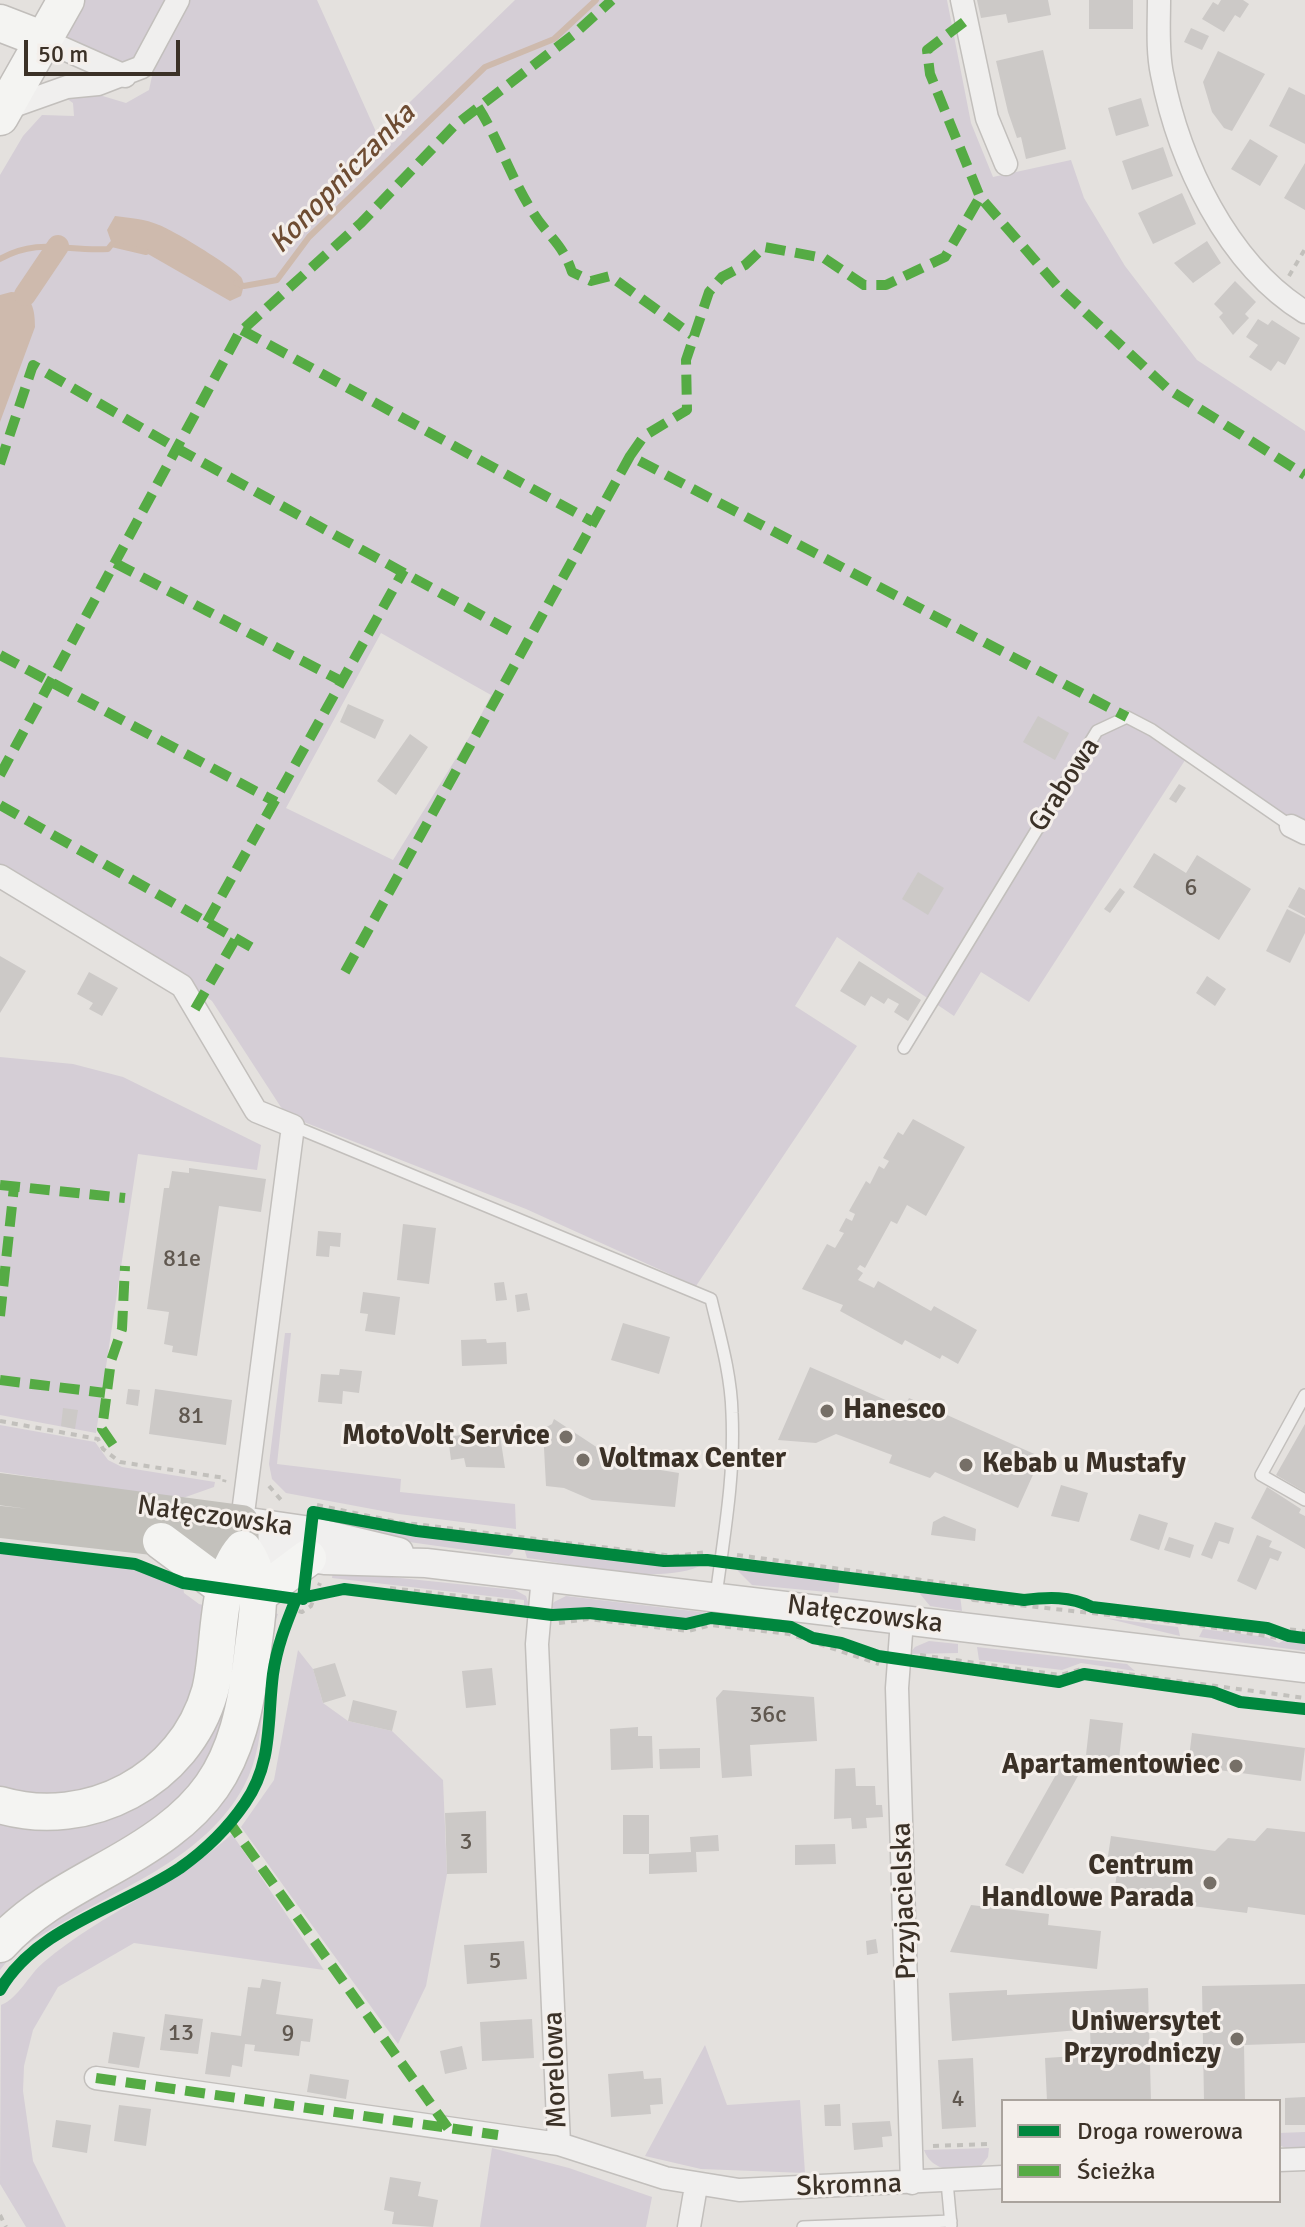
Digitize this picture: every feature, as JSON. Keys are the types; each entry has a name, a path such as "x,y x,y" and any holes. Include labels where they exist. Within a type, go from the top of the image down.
{"main road":[{"path":"2,113 66,0"},
{"path":"0,23 44,40"},
{"name":"Nałęczowska","path":"0,1489 243,1535"},
{"name":"Nałęczowska","path":"0,1522 161,1541 243,1535"},
{"path":"0,1805 44,1812 102,1804 142,1784 174,1756 195,1728 210,1691 224,1588 243,1535"},
{"path":"0,1944 42,1906 162,1838 206,1797 227,1760 243,1715 260,1594 243,1535"},
{"path":"161,1541 224,1588"},
{"path":"260,1594 314,1556"}],"street":[{"path":"2,113 56,90 125,76 142,67 178,0"},
{"path":"962,0 987,118 1006,164"},
{"path":"1159,0 1161,71 1174,126 1193,170 1231,238 1280,292 1305,312"},
{"path":"44,40 125,76"},
{"path":"0,876 182,986 256,1111 293,1126 243,1535"},
{"name":"Nałęczowska","path":"243,1535 314,1556 375,1564 426,1563 543,1576 1305,1668"},
{"name":"Morelowa","path":"96,2078 559,2144 537,1644 543,1576"},
{"name":"Przyjacielska","path":"902,1620 912,2183"},
{"name":"Skromna","path":"559,2144 696,2186 739,2190 1001,2177"},
{"path":"1281,2160 1305,2159"},
{"path":"689,2227 696,2186"}],"lane":[{"name":"Grabowa","path":"904,1048 1097,731 1127,717 1152,730 1298,830"},
{"path":"293,1126 711,1299 727,1365 732,1413 731,1477 716,1597"},
{"path":"1305,1395 1261,1475 1305,1500"},
{"path":"803,2227 951,2224 947,2182"}],"path":[{"path":"1280,292 1305,249"},
{"path":"0,1421 98,1439 103,1449 120,1462 225,1478 223,1490"},
{"path":"330,1507 398,1522 674,1556 721,1556 974,1587 974,1593"},
{"path":"304,1602 314,1556 313,1512 417,1531 591,1553 672,1562 721,1556 865,1580 1024,1600 1049,1597 1079,1600 1092,1607 1267,1628 1305,1638"},
{"path":"304,1602 314,1556"},
{"path":"857,1648 865,1580"},
{"path":"380,1590 538,1616 688,1631 711,1625 776,1632 902,1669 960,1667 1059,1682 1084,1674 1305,1709"},
{"path":"287,1619 304,1602 330,1593"},
{"path":"260,1594 304,1602"},
{"path":"538,1616 589,1613 686,1624 711,1618 791,1627 813,1638 857,1648 902,1669 909,1680 960,1667"},
{"path":"1282,1633 1285,1629 1305,1631"},
{"path":"902,1669 921,1654 1060,1675 1083,1668 1305,1698"},
{"path":"0,2197 18,2227"},
{"path":"0,2215 6,2227"}],"shaded area":[{"path":"80,0 170,0 139,54 125,67 69,39 67,33"},
{"path":"186,0 317,0 377,134 515,0 947,0 971,123 993,177 1071,160 1084,198 1125,266 1197,360 1305,431 1305,833 1189,754 1029,1002 981,972 954,1016 837,937 795,1006 857,1046 696,1286 526,1209 286,1115 212,1001 144,951 0,866 0,175 23,136 42,115 74,116 73,103 63,96 96,94 126,103 149,90 157,53","holes":["381,633 491,695 473,731 393,860 286,808"]},
{"path":"115,216 154,223 202,249 241,277 241,296 230,301 141,250 112,244 107,230"},
{"path":"11,292 24,295 31,303 35,327 0,422 0,295"},
{"path":"0,1057 73,1064 123,1077 261,1145 257,1170 138,1154 96,1433 0,1415"},
{"path":"285,1333 291,1333 277,1464 401,1479 400,1492 515,1504 516,1529 399,1514 286,1493 272,1479 269,1464"},
{"path":"0,1425 95,1442 108,1460 122,1467 215,1482 214,1487 180,1499 0,1472"},
{"path":"339,1518 411,1533 514,1546 513,1552 509,1556 409,1542 337,1526"},
{"path":"524,1548 673,1565 704,1564 665,1574 617,1572 527,1558"},
{"path":"0,1553 136,1567 183,1586 184,1593 207,1606 190,1707 153,1760 80,1798 0,1792"},
{"path":"751,1567 840,1579 838,1593 752,1585 735,1568"},
{"path":"333,1571 515,1590 526,1596 530,1608 524,1607 524,1600 332,1578"},
{"path":"916,1589 960,1595 962,1611 930,1606"},
{"path":"566,1596 711,1614 685,1621 589,1609 550,1609 554,1602"},
{"path":"235,1609 243,1610 228,1714 193,1793 0,1924 0,1818 142,1799"},
{"path":"272,1613 278,1614 267,1657 258,1745 244,1786 227,1811 208,1833 161,1868 34,1940 12,1956 0,1970 0,1960 6,1951 181,1839"},
{"path":"1105,1618 1178,1627 1180,1636"},
{"path":"1203,1629 1266,1637 1279,1643 1286,1639 1305,1641 1305,1651 1199,1637"},
{"path":"929,1641 958,1644 958,1653 909,1654 915,1647"},
{"path":"977,1647 1127,1664 1135,1671 1081,1663 1062,1670 979,1660"},
{"path":"298,1650 313,1669 323,1703 348,1721 392,1731 443,1780 447,1874 426,1986 398,2044 241,1827 274,1780"},
{"path":"232,1834 324,1970 134,1943 58,1987 33,2030 24,2066 23,2091 33,2161 66,2227 26,2227 0,2184 1,2005 66,1945 187,1869"},
{"path":"705,2045 727,2105 800,2100 805,2173 701,2169 645,2156"},
{"path":"1305,2132 1305,2148 1288,2149 1281,2146 1281,2133"},
{"path":"492,2148 569,2168 652,2197 646,2227 480,2227"},
{"path":"989,2148 988,2157 981,2166 956,2170 940,2167 928,2158 924,2150"}],"building":[{"path":"977,0 1048,0 1051,15 1008,23 1006,14 981,18"},
{"path":"1089,0 1133,0 1133,29 1089,29"},
{"path":"1221,0 1243,0 1249,4 1240,18 1235,15 1224,32 1202,19 1213,2 1218,5"},
{"path":"1191,28 1209,36 1202,50 1184,42"},
{"path":"1043,50 1066,149 1026,159 1021,137 1017,138 1008,112 996,61"},
{"path":"1218,51 1265,74 1232,131 1224,128 1212,112 1203,82"},
{"path":"1289,87 1305,95 1305,144 1269,126"},
{"path":"1141,98 1149,126 1116,136 1108,108"},
{"path":"1250,139 1278,156 1260,186 1231,169"},
{"path":"1163,147 1173,176 1132,190 1122,161"},
{"path":"1305,163 1305,210 1284,198"},
{"path":"1182,193 1196,224 1153,244 1138,213"},
{"path":"1207,241 1221,263 1193,283 1174,263"},
{"path":"1235,281 1256,302 1245,314 1249,318 1233,335 1219,317 1223,313 1214,304"},
{"path":"1258,319 1268,325 1272,320 1300,338 1285,365 1278,361 1271,371 1249,357 1258,345 1246,337"},
{"path":"348,704 384,720 375,739 340,722"},
{"path":"1038,716 1069,733 1055,760 1023,742"},
{"path":"410,734 428,747 396,795 377,781"},
{"path":"1179,784 1186,788 1176,803 1169,799"},
{"path":"1154,853 1186,873 1197,855 1251,889 1219,940 1133,887"},
{"path":"918,872 944,888 928,915 902,899"},
{"path":"1299,887 1305,890 1305,916 1288,907"},
{"path":"1120,888 1125,892 1110,913 1104,909"},
{"path":"1287,909 1305,918 1305,933 1290,963 1266,951"},
{"path":"0,956 26,971 0,1013"},
{"path":"859,961 921,1000 908,1021 894,1012 899,1004 888,998 884,1004 871,996 865,1006 840,991"},
{"path":"89,972 118,988 102,1016 89,1009 93,1003 77,994"},
{"path":"1207,976 1226,989 1215,1006 1196,993"},
{"path":"913,1119 965,1147 926,1216 907,1205 897,1224 891,1221 865,1268 860,1265 857,1269 863,1273 858,1280 874,1288 878,1281 931,1311 934,1306 977,1330 958,1364 942,1355 940,1359 905,1340 902,1345 840,1311 843,1305 802,1289 827,1244 835,1248 844,1233 839,1231 846,1218 852,1221 855,1214 849,1211 866,1181 870,1184 879,1166 884,1169 889,1161 883,1158 898,1132 903,1135"},
{"path":"189,1168 266,1179 261,1212 219,1206 197,1356 172,1352 173,1346 164,1344 169,1312 147,1309 164,1188 169,1188 172,1171 189,1173"},
{"path":"403,1224 436,1228 429,1284 397,1280"},
{"path":"318,1231 341,1233 340,1247 330,1246 329,1257 316,1256"},
{"path":"504,1282 507,1300 496,1301 494,1283"},
{"path":"363,1292 400,1297 395,1335 365,1331 368,1314 360,1313"},
{"path":"527,1293 530,1310 517,1312 515,1295"},
{"path":"623,1323 670,1337 659,1374 611,1360"},
{"path":"486,1339 487,1343 506,1342 507,1364 462,1366 461,1340"},
{"path":"810,1367 904,1408 909,1398 1041,1457 1018,1508 935,1472 930,1478 889,1463 892,1455 836,1434 816,1443 778,1440"},
{"path":"340,1369 362,1371 359,1393 343,1391 342,1404 318,1402 321,1374 339,1375"},
{"path":"128,1389 140,1390 138,1406 126,1404"},
{"path":"155,1389 232,1400 226,1445 149,1434"},
{"path":"63,1408 78,1410 75,1429 61,1426"},
{"name":"Voltmax Center","path":"554,1419 607,1454 636,1466 679,1473 675,1507 592,1500 564,1488 546,1486 543,1429"},
{"path":"1305,1424 1305,1492 1276,1475"},
{"path":"499,1429 505,1468 466,1467 464,1458 451,1460 448,1437"},
{"path":"1061,1485 1088,1493 1079,1522 1051,1516"},
{"path":"1267,1487 1301,1509 1299,1513 1305,1516 1305,1549 1251,1518"},
{"path":"1139,1514 1168,1523 1159,1550 1130,1540"},
{"path":"944,1516 976,1529 975,1541 931,1535 933,1522"},
{"path":"1215,1522 1234,1528 1229,1544 1219,1541 1212,1559 1201,1555"},
{"path":"1257,1535 1272,1541 1269,1547 1282,1552 1278,1561 1270,1558 1256,1590 1237,1581"},
{"path":"1169,1537 1194,1545 1190,1558 1164,1550"},
{"path":"335,1663 346,1696 323,1703 313,1669"},
{"path":"492,1668 496,1705 466,1708 462,1671"},
{"path":"723,1690 814,1697 817,1741 750,1745 752,1776 722,1778 716,1698"},
{"path":"353,1700 397,1711 392,1731 348,1721"},
{"path":"1090,1719 1123,1723 1119,1759 1086,1755"},
{"path":"638,1727 638,1736 652,1736 653,1768 611,1770 610,1729"},
{"path":"1192,1733 1305,1748 1301,1781 1188,1766"},
{"path":"700,1748 700,1768 660,1769 659,1749"},
{"path":"1066,1757 1083,1767 1023,1874 1005,1865"},
{"path":"855,1768 856,1786 875,1786 876,1805 882,1805 883,1817 866,1818 867,1828 852,1829 851,1818 834,1819 835,1769"},
{"path":"486,1811 487,1873 447,1874 445,1813"},
{"path":"623,1815 649,1815 649,1854 623,1854"},
{"name":"Centrum Handlowe Parada","path":"1267,1828 1305,1832 1305,1915 1248,1907 1247,1913 1114,1896 1117,1871 1106,1869 1111,1836 1215,1851 1228,1838 1255,1841"},
{"path":"718,1835 719,1851 696,1852 697,1872 649,1874 649,1854 691,1852 690,1837"},
{"path":"835,1844 836,1864 795,1865 795,1845"},
{"path":"971,1905 1049,1914 1048,1925 1101,1931 1097,1969 950,1952"},
{"path":"876,1939 878,1953 867,1955 866,1941"},
{"path":"524,1941 527,1979 467,1984 464,1945"},
{"path":"262,1979 281,1982 276,2014 313,2019 310,2042 301,2041 299,2056 254,2051 255,2045 245,2044 242,2067 232,2065 230,2077 205,2074 211,2032 241,2036 248,1987 260,1988"},
{"path":"1305,1984 1305,2043 1244,2045 1245,2099 1204,2099 1202,1986"},
{"path":"1148,1988 1151,2099 1047,2099 1045,2058 1091,2055 1090,2029 952,2041 949,1993 1007,1990 1007,1995"},
{"path":"165,2014 203,2019 198,2054 160,2050"},
{"path":"532,2019 534,2058 482,2061 480,2022"},
{"path":"113,2032 145,2037 139,2068 108,2063"},
{"path":"462,2046 467,2069 445,2074 440,2051"},
{"path":"973,2058 976,2127 942,2129 938,2060"},
{"path":"643,2071 644,2079 661,2078 663,2104 650,2105 651,2114 611,2117 608,2074"},
{"path":"310,2074 349,2080 346,2099 307,2092"},
{"path":"1305,2097 1305,2125 1285,2125 1285,2098"},
{"path":"840,2104 841,2126 825,2126 824,2105"},
{"path":"119,2105 151,2109 146,2146 114,2141"},
{"path":"56,2120 91,2125 87,2153 52,2147"},
{"path":"890,2121 892,2136 882,2137 883,2147 854,2150 852,2123"},
{"path":"390,2177 421,2182 418,2196 438,2200 433,2227 392,2224 394,2212 384,2210"}],"waterway":[{"name":"Konopniczanka","path":"236,283 244,286 277,280 309,237 485,67 554,39 596,0"},
{"name":"Konopniczanka","path":"0,259 14,252 40,247 108,249 112,244 146,252"},
{"path":"25,295 58,246"}],"marked path":[{"path":"0,775 239,333 361,223 454,126 573,35 612,0"},
{"path":"964,22 927,50 930,74 980,197 1059,288 1168,389 1305,475"},
{"path":"478,107 525,198 564,253 572,272 591,281 610,276 692,335"},
{"path":"630,456 644,436 687,410 686,360 709,292 722,277 745,265 764,247 824,258 864,285 886,285 945,257 980,197"},
{"path":"242,330 593,522"},
{"path":"0,464 33,365 178,449 510,631"},
{"path":"345,972 630,456 1127,717"},
{"path":"115,563 341,681"},
{"path":"207,922 404,570"},
{"path":"0,655 276,802"},
{"path":"0,805 251,947"},
{"path":"195,1009 236,938"},
{"path":"0,1185 125,1198"},
{"path":"0,1316 14,1187"},
{"path":"113,1445 102,1429 111,1361 122,1329 125,1266"},
{"path":"0,1380 105,1393"},
{"path":"227,1819 448,2128"},
{"path":"96,2078 498,2135"}],"cycle path":[{"path":"303,1599 313,1512 417,1531 664,1561 707,1560 1024,1600 1067,1599 1092,1607 1267,1628 1305,1638"},
{"path":"0,1548 135,1564 183,1583 296,1599 344,1589 552,1615 589,1613 686,1624 711,1618 791,1627 813,1638 841,1643 878,1656 1059,1682 1084,1674 1213,1692 1240,1702 1305,1709"},
{"path":"0,1990 16,1968 57,1934 180,1868 215,1838 245,1803 265,1757 275,1664 296,1599"}],"place":[{"name":"Hanesco","path":"827,1411"},
{"name":"MotoVolt Service","path":"566,1437"},
{"name":"Voltmax Center","path":"583,1460"},
{"name":"Kebab u Mustafy","path":"966,1465"},
{"name":"Apartamentowiec","path":"1236,1766"},
{"name":"Centrum Handlowe Parada","path":"1210,1883"},
{"name":"Uniwersytet Przyrodniczy","path":"1237,2039"}]}
